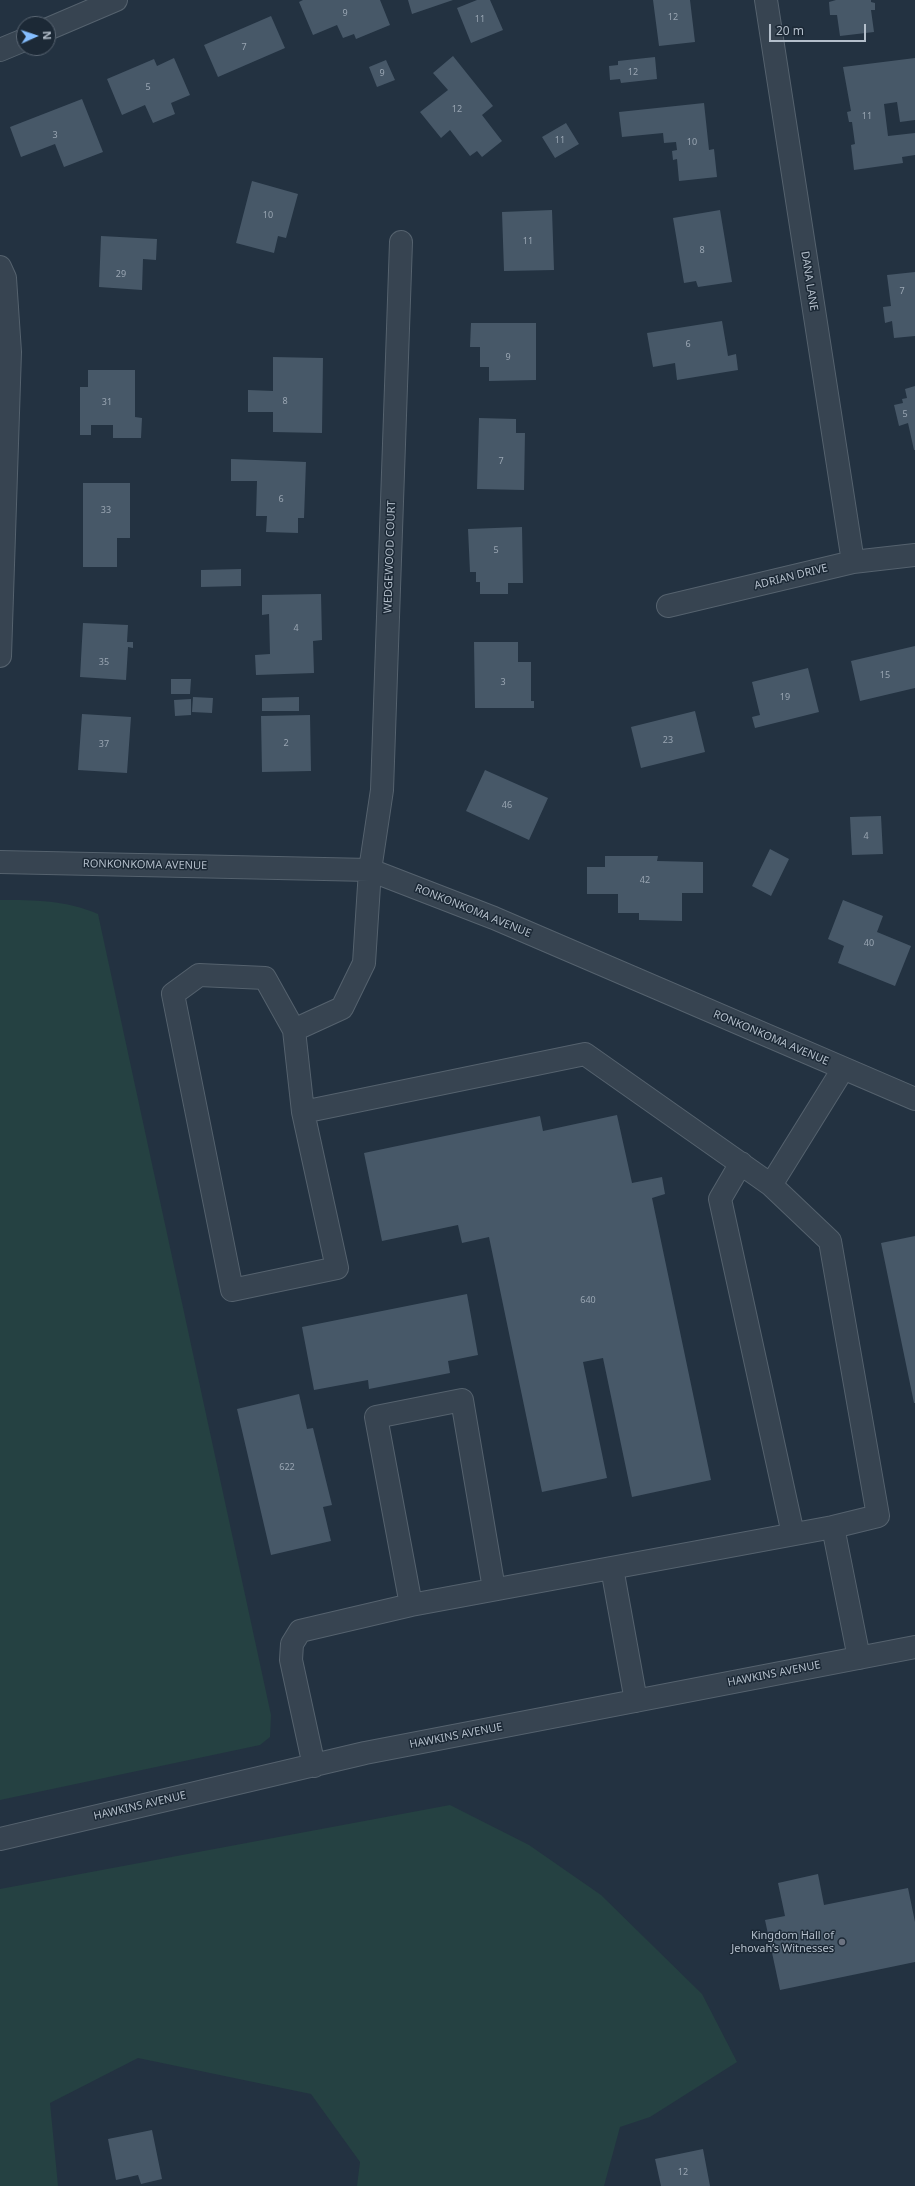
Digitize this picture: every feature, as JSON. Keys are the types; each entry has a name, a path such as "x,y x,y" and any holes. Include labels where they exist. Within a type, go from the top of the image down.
{"street":[{"path":"56,26 116,0"},
{"name":"DANA LANE","path":"766,0 853,562"},
{"path":"0,50 16,43"},
{"name":"WEDGEWOOD COURT","path":"294,1030 342,1008 364,963 370,870 382,790 401,242"},
{"path":"0,268 5,278 10,352 0,656"},
{"name":"ADRIAN DRIVE","path":"668,606 853,562 915,555"},
{"name":"RONKONKOMA AVENUE","path":"0,862 370,870 494,918 915,1099"},
{"path":"199,975 264,978 294,1030 303,1112 337,1268 232,1290 173,994 199,975"},
{"path":"303,1112 585,1054 771,1185 830,1241 878,1516 833,1527 411,1605 300,1631 292,1644 290,1660 314,1766"},
{"path":"771,1185 843,1069"},
{"path":"741,1164 720,1199 793,1534"},
{"path":"411,1605 376,1417 462,1400 494,1589"},
{"path":"833,1527 859,1658"},
{"path":"612,1568 636,1701"},
{"name":"HAWKINS AVENUE","path":"0,1839 365,1753 915,1647"}],"green space":[{"path":"0,900 62,903 86,909 98,914 271,1715 270,1737 260,1745 0,1800"},
{"path":"450,1805 529,1845 601,1895 702,1994 737,2062 650,2117 620,2127 604,2186 357,2186 360,2162 311,2094 138,2058 50,2103 58,2186 0,2186 0,1889"}],"building":[{"path":"303,0 380,0 390,25 356,39 354,34 343,38 337,25 313,35 299,2"},
{"path":"408,0 453,0 412,14"},
{"path":"477,0 490,0 503,30 471,43 457,8"},
{"path":"653,0 690,0 695,42 659,46"},
{"path":"836,0 871,0 871,2 875,3 875,10 871,10 874,32 840,36 837,15 830,15 829,2"},
{"path":"271,16 285,48 218,77 204,45"},
{"path":"453,56 493,106 482,115 502,141 482,157 477,151 470,156 450,130 441,138 420,112 448,90 433,73"},
{"path":"655,57 657,79 621,83 620,79 610,80 609,66 618,65 618,61"},
{"path":"174,58 190,95 171,103 175,114 153,123 145,105 122,115 107,79 154,59 157,66"},
{"path":"915,58 915,120 900,122 897,102 884,104 888,136 915,133 915,155 902,157 903,163 854,170 851,145 855,144 852,122 849,122 847,112 851,111 843,67"},
{"path":"386,60 395,80 377,87 369,67"},
{"path":"82,99 103,152 64,167 55,144 21,157 10,127"},
{"path":"704,103 709,150 714,149 717,177 679,181 677,159 673,160 672,151 677,150 676,142 664,143 663,133 622,137 619,112"},
{"path":"566,123 579,144 555,158 542,137"},
{"path":"252,181 298,194 286,238 278,236 274,253 236,243"},
{"path":"552,210 554,270 504,271 502,212"},
{"path":"720,210 732,282 698,287 696,281 684,283 673,218"},
{"path":"101,236 157,239 156,260 143,259 142,290 99,287"},
{"path":"915,272 915,336 894,338 892,321 885,323 883,307 891,306 887,275"},
{"path":"722,321 728,356 736,354 738,370 677,380 675,363 653,367 647,333"},
{"path":"471,323 536,323 536,380 489,381 489,367 480,367 480,347 470,347"},
{"path":"273,357 323,358 322,433 273,432 273,412 248,412 248,390 273,391"},
{"path":"88,370 135,370 135,417 142,418 141,438 113,438 113,425 91,425 91,435 80,435 80,387 88,387"},
{"path":"915,386 914,450 908,423 899,426 894,405 903,403 902,399 907,398 905,389"},
{"path":"479,418 516,419 516,433 525,433 524,490 477,489"},
{"path":"231,459 306,462 304,518 298,518 298,533 266,532 267,516 256,516 257,481 231,481"},
{"path":"83,483 130,483 130,538 117,538 117,567 83,567"},
{"path":"522,527 523,583 508,583 508,594 480,594 480,582 476,582 476,572 470,572 468,529"},
{"path":"241,569 241,586 201,587 201,570"},
{"path":"321,594 322,640 313,641 314,673 256,675 255,655 270,654 269,614 262,615 262,595"},
{"path":"83,623 128,625 127,642 133,642 133,648 128,647 126,680 80,677"},
{"path":"474,642 518,642 518,662 531,662 531,701 534,701 534,708 475,708"},
{"path":"915,646 915,688 860,701 851,661"},
{"path":"808,668 819,712 755,728 752,717 760,715 752,682"},
{"path":"171,679 191,679 190,694 171,694"},
{"path":"193,697 213,698 212,713 192,712"},
{"path":"299,697 299,711 262,711 262,698"},
{"path":"191,699 191,715 175,716 174,700"},
{"path":"695,711 705,752 641,768 631,727"},
{"path":"82,714 131,717 127,773 78,770"},
{"path":"310,715 311,771 262,772 261,716"},
{"path":"485,770 548,798 529,840 466,811"},
{"path":"881,816 883,854 852,855 850,817"},
{"path":"770,849 789,859 771,896 752,886"},
{"path":"605,856 658,856 657,861 703,862 703,893 682,893 682,921 639,920 639,913 618,913 618,894 587,894 587,867 605,867"},
{"path":"843,900 883,916 877,932 911,946 895,986 838,963 844,946 828,939"},
{"path":"617,1115 632,1183 662,1177 665,1194 652,1198 711,1480 632,1497 603,1358 583,1362 607,1478 542,1492 489,1237 462,1243 458,1225 382,1241 364,1153 540,1116 543,1131"},
{"path":"915,1236 915,1403 914,1403 881,1243"},
{"path":"467,1294 478,1355 448,1361 450,1373 369,1389 368,1380 314,1390 302,1327"},
{"path":"299,1394 307,1429 313,1428 332,1505 323,1507 331,1541 271,1555 237,1409"},
{"name":"Kingdom Hall of Jehovah’s Witnesses","path":"818,1874 824,1905 908,1888 915,1922 915,1962 780,1990 765,1920 785,1916 778,1883"},
{"path":"152,2130 162,2179 141,2184 138,2175 116,2180 108,2139"},
{"path":"703,2149 710,2186 661,2186 655,2159"}],"place":[{"name":"Kingdom Hall of Jehovah’s Witnesses","path":"842,1942"}]}
